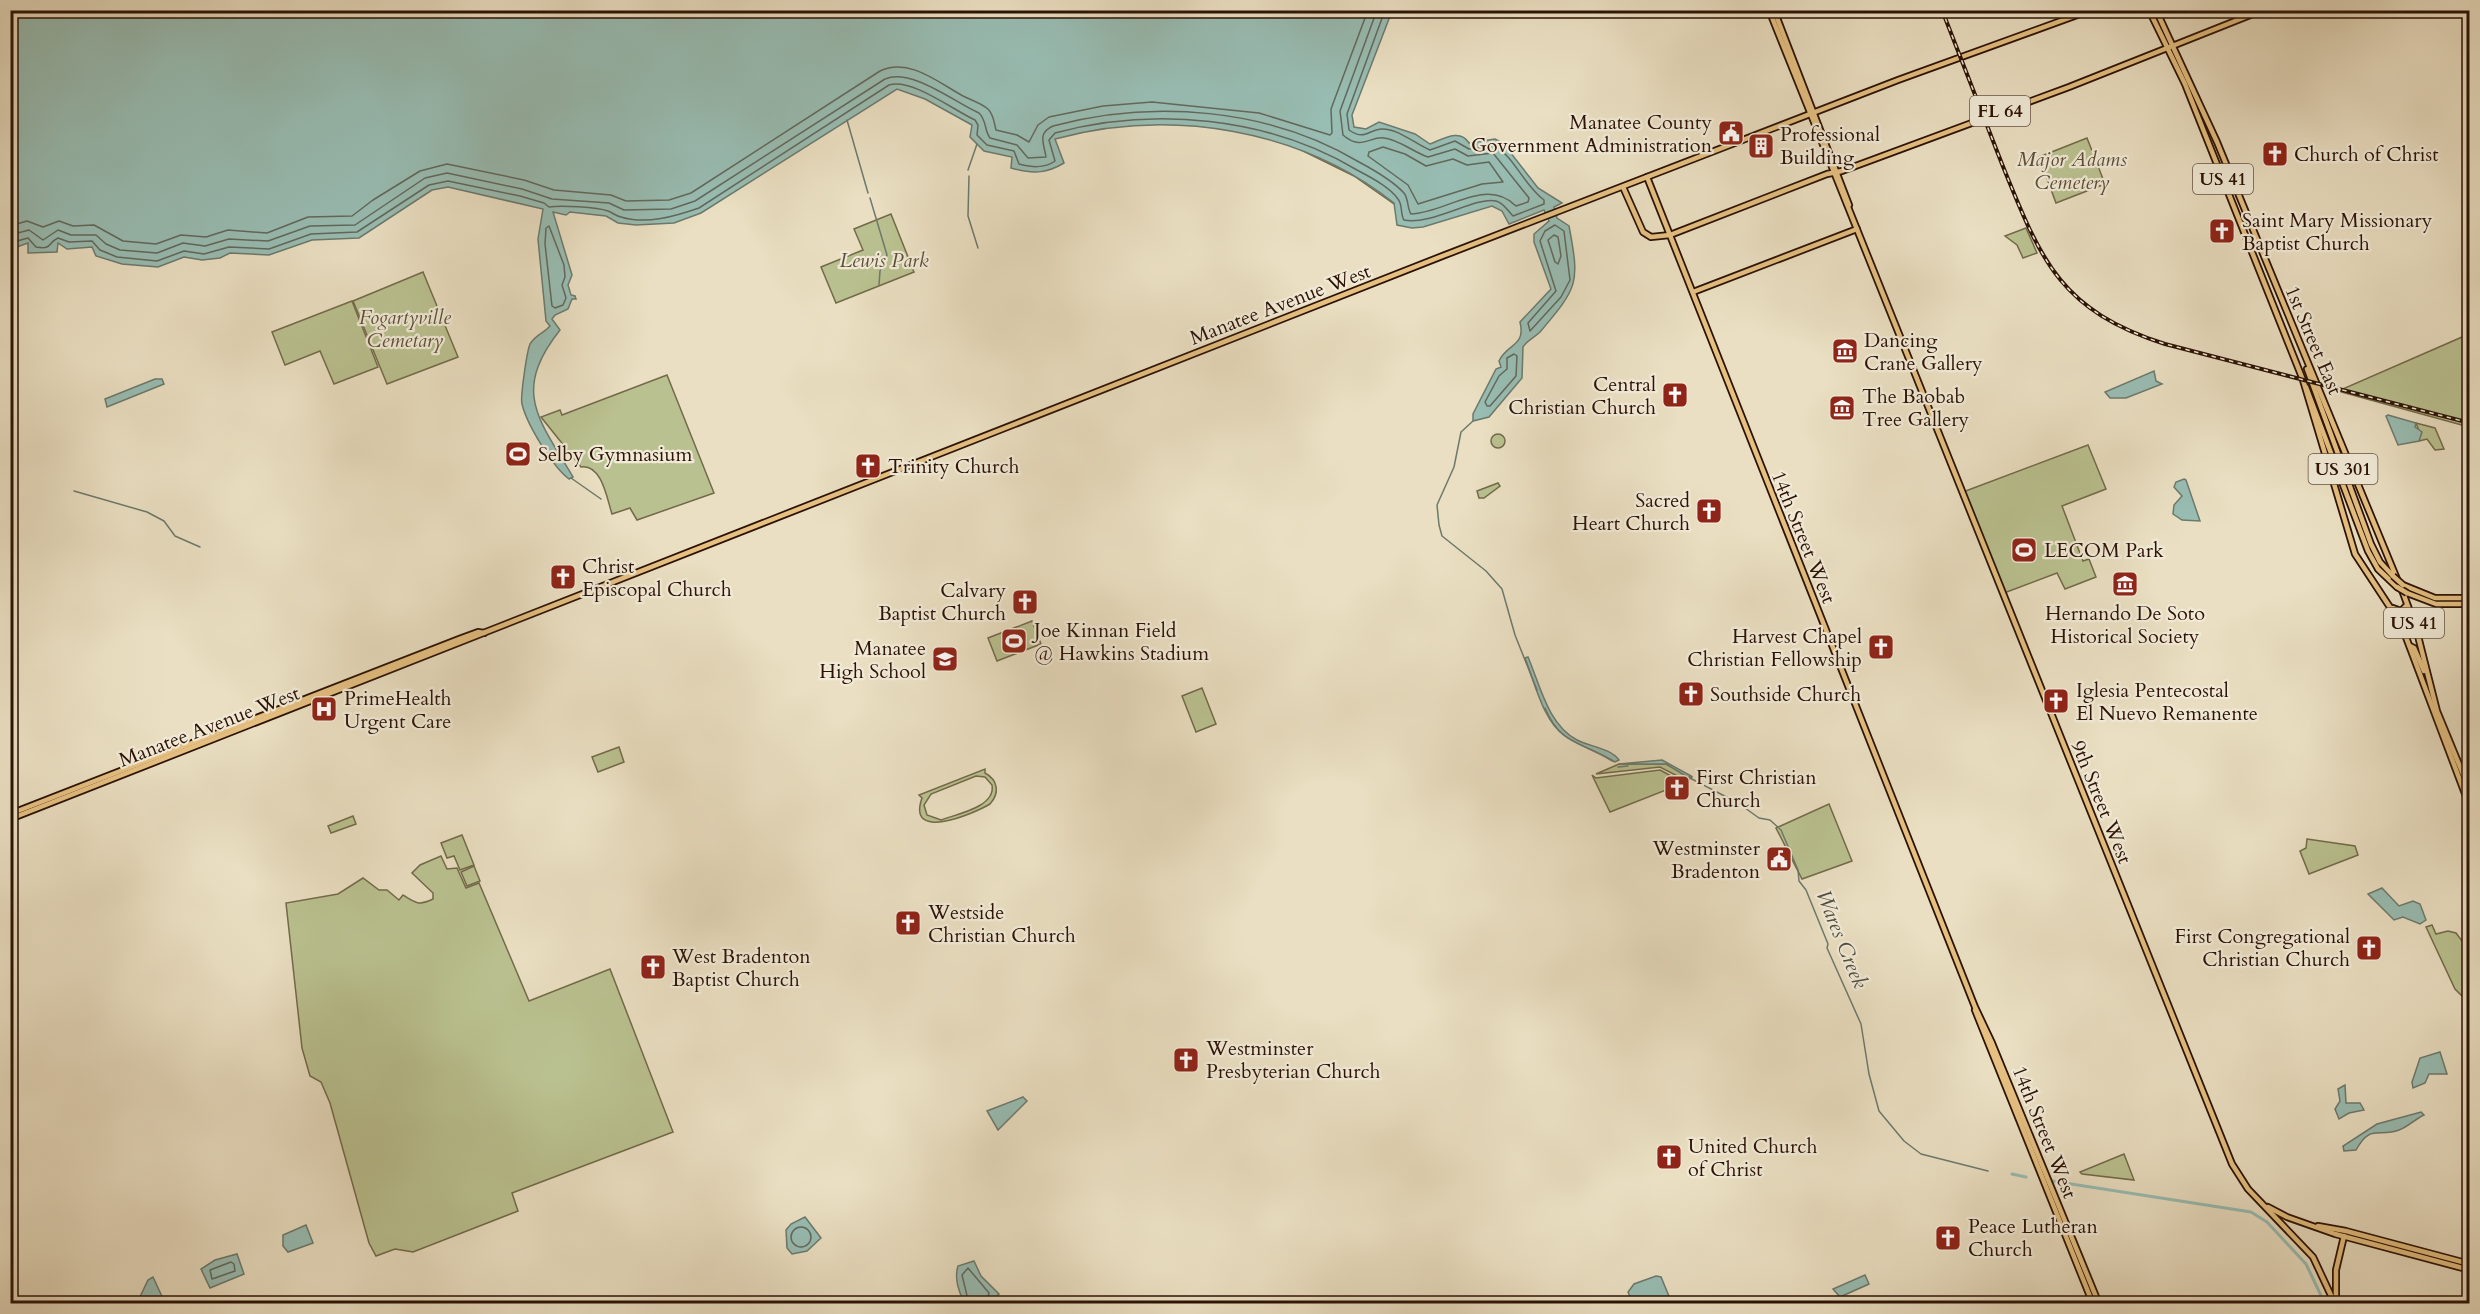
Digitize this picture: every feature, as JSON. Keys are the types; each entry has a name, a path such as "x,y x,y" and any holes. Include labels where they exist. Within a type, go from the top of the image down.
{"main road":[{"name":"9th Street West","path":"1769,10 1786,60 1801,89 2224,1145 2238,1175 2313,1257 2336,1304"},
{"name":"9th Street West","path":"1774,10 1801,89"},
{"name":"Manatee Avenue West","path":"10,819 1647,177 2091,10"},
{"name":"US 41","path":"2149,10 2168,49 2252,251 2303,382 2355,554 2365,573 2390,606 2409,646 2469,807"},
{"name":"1st Street East","path":"2156,10 2217,142 2304,358 2316,381 2407,603 2430,687 2449,742"},
{"name":"FL 64","path":"1670,235 2168,49 2263,10"},
{"path":"1786,60 1798,75"},
{"name":"14th Street West","path":"1647,177 1975,1007 1992,1043 2099,1304"},
{"path":"1623,187 1639,226 1649,236 1670,235"},
{"path":"1693,292 1857,229"},
{"path":"2252,251 2263,269 2268,269"},
{"name":"US 301","path":"2304,358 2370,544 2380,562 2403,585 2435,598 2469,598"},
{"name":"US 301","path":"2303,382 2368,551 2378,569 2407,594 2436,604 2469,604"},
{"path":"2390,606 2401,611 2407,603"},
{"name":"Manatee Avenue West","path":"10,814 459,639 478,632 484,633"},
{"path":"2409,646 2414,649 2428,677 2424,689 2428,693 2449,742"},
{"name":"US 41","path":"2449,742 2469,791"},
{"name":"14th Street West","path":"1975,1007 1983,1035 2093,1304"},
{"path":"2257,1197 2280,1214 2309,1225 2469,1264"},
{"path":"2336,1304 2335,1277 2345,1234"},
{"path":"2345,1234 2469,1270"}],"green space":[{"name":"Major Adams Cemetery","path":"2087,138 2105,184 2056,203 2039,157"},
{"path":"1291,145 1361,177 1385,194 1394,204 1354,176"},
{"name":"Lewis Park","path":"891,214 914,272 836,303 821,267 863,250 854,229"},
{"path":"2026,228 2037,253 2023,258 2017,245 2005,236"},
{"name":"Fogartyville Cemetary","path":"423,272 458,357 387,384 353,301"},
{"path":"352,301 378,367 334,384 320,351 285,365 272,332"},
{"path":"2469,334 2469,427 2338,391"},
{"path":"667,375 714,493 637,520 630,508 612,514 599,477 594,471 581,467 541,417 560,410 562,415"},
{"path":"2416,423 2435,428 2444,449 2435,450 2427,439 2419,441 2420,433"},
{"path":"1495,434 1501,434 1505,441 1501,448 1495,448 1491,444 1491,438"},
{"path":"2088,445 2106,489 2062,506 2083,561 2089,559 2096,577 2065,589 2057,573 2004,593 1963,492"},
{"path":"1498,483 1500,486 1484,498 1479,498 1477,491"},
{"name":"Joe Kinnan Field @ Hawkins Stadium","path":"1032,621 1041,644 997,661 988,638"},
{"path":"1202,688 1216,724 1196,732 1182,696"},
{"path":"619,747 624,762 598,772 592,757"},
{"path":"1619,764 1666,764 1692,777 1687,781 1660,767 1596,774"},
{"path":"985,769 985,773 993,779 996,787 990,804 958,818 944,821 933,822 924,819 920,812 922,798 919,795","holes":["976,776 985,777 992,785 992,793 982,804 941,820 927,815 924,805 931,794"]},
{"path":"1660,770 1684,783 1610,812 1592,775 1596,778"},
{"path":"1829,804 1852,861 1802,879 1776,828"},
{"path":"353,816 356,824 331,833 328,826"},
{"path":"462,835 474,865 460,870 454,856 447,858 441,843"},
{"path":"2307,839 2355,846 2358,855 2309,874 2300,851 2306,848"},
{"path":"441,856 447,869 457,868 466,888 479,883 529,1001 610,969 673,1132 512,1193 518,1211 413,1252 395,1249 376,1256 369,1243 330,1103 321,1082 310,1076 302,1048 286,903 338,894 363,878 379,890 387,890 399,900 403,895 414,902 421,903 433,899 433,893 412,873 420,865"},
{"path":"474,866 480,881 467,886 461,872"},
{"path":"2432,925 2436,934 2448,931 2456,933 2462,941 2469,944 2469,998 2464,998 2455,989 2426,927"},
{"path":"2124,1154 2134,1180 2080,1172"}],"water":[{"path":"10,11 1392,11 1352,115 1354,127 1366,129 1379,122 1415,134 1430,144 1456,135 1469,143 1495,139 1503,143 1538,188 1562,203 1554,207 1557,218 1569,226 1575,273 1569,294 1562,305 1540,332 1523,347 1522,378 1489,417 1473,421 1473,414 1496,369 1501,367 1499,361 1502,355 1518,341 1521,330 1520,322 1551,289 1534,242 1534,234 1549,221 1544,210 1509,224 1502,211 1492,206 1423,227 1412,228 1397,225 1394,203 1357,177 1317,157 1275,142 1232,131 1188,126 1143,125 1099,130 1055,139 1064,163 1045,171 1026,171 1011,168 1012,157 984,151 970,137 972,125 925,99 897,89 701,213 674,223 636,225 618,223 606,216 570,212 566,215 553,212 572,275 568,285 571,295 576,299 572,299 568,309 555,315 552,319 560,330 545,352 537,371 534,388 535,405 541,421 573,477 569,479 541,445 522,404 524,374 530,344 550,326 546,321 538,239 543,209 448,187 432,190 359,238 312,240 269,255 230,253 220,258 202,260 184,257 158,267 122,264 96,256 92,247 67,249 58,243 57,252 28,253 28,243 11,249"},
{"path":"2154,371 2156,381 2162,384 2126,398 2110,398 2105,392"},
{"path":"155,379 162,379 164,384 107,407 105,399"},
{"path":"2386,416 2416,423 2415,427 2422,432 2419,441 2398,445"},
{"path":"2184,479 2200,521 2182,520 2173,514 2174,505 2182,496 2174,487 2176,482"},
{"path":"1528,657 1546,703 1559,725 1577,740 1605,750 1619,760 1615,762 1577,743 1557,729 1540,701 1525,658"},
{"path":"1662,760 1691,776 1689,778 1666,764 1619,764"},
{"path":"2382,888 2399,906 2413,901 2420,904 2426,920 2420,924 2403,917 2394,920 2368,894"},
{"path":"2440,1052 2447,1074 2429,1074 2425,1083 2413,1088 2412,1082 2420,1058"},
{"path":"2345,1085 2346,1103 2360,1103 2364,1110 2349,1113 2339,1119 2335,1109 2340,1101 2338,1089"},
{"path":"1023,1097 1027,1101 998,1130 987,1111"},
{"path":"2421,1112 2424,1115 2402,1129 2371,1134 2361,1142 2356,1150 2344,1151 2343,1146 2377,1124"},
{"path":"805,1217 821,1238 807,1251 792,1254 787,1248 786,1230 791,1224"},
{"path":"306,1225 313,1243 288,1252 283,1246 283,1235"},
{"path":"237,1254 244,1274 210,1288 201,1269 215,1260"},
{"path":"974,1261 981,1276 999,1294 989,1303 964,1303 960,1294 957,1280 958,1266"},
{"path":"1865,1275 1869,1284 1840,1297 1833,1289"},
{"path":"1656,1276 1661,1277 1671,1301 1633,1303 1628,1292 1634,1284"},
{"path":"153,1277 165,1303 137,1303 148,1280"}],"waterway":[{"path":"847,120 868,193"},
{"path":"968,170 977,144"},
{"path":"969,176 968,216 978,248"},
{"path":"870,198 887,255 880,271 879,285"},
{"name":"Wares Creek","path":"1473,421 1461,432 1454,467 1437,505 1439,525 1442,536 1486,571 1502,589 1515,635 1537,690"},
{"path":"571,478 601,499"},
{"path":"74,491 147,512 164,521 175,536 200,547"},
{"name":"Wares Creek","path":"1545,708 1558,730 1565,736 1612,761"},
{"name":"Wares Creek","path":"1618,767 1628,766"},
{"name":"Wares Creek","path":"1688,777 1738,803 1759,818 1770,820 1781,830 1798,870 1799,881 1806,890 1828,944 1827,948 1861,1024 1869,1074 1879,1111 1904,1141 1921,1154 1988,1171"},
{"path":"2012,1174 2026,1177"},
{"path":"2052,1181 2251,1212 2267,1222 2306,1264 2325,1304"}],"railway":[{"path":"1942,10 2029,228 2058,277 2077,297 2100,315 2129,330 2165,344 2470,423"}],"place":[{"name":"Manatee County Government Administration","path":"1731,133"},
{"name":"Professional Building","path":"1761,146"},
{"name":"Church of Christ","path":"2275,154"},
{"name":"Saint Mary Missionary Baptist Church","path":"2222,231"},
{"name":"Dancing Crane Gallery","path":"1845,351"},
{"name":"Central Christian Church","path":"1675,395"},
{"name":"The Baobab Tree Gallery","path":"1842,408"},
{"name":"Selby Gymnasium","path":"518,454"},
{"name":"Trinity Church","path":"868,466"},
{"name":"Sacred Heart Church","path":"1709,511"},
{"name":"LECOM Park","path":"2024,550"},
{"name":"Christ Episcopal Church","path":"563,577"},
{"name":"Hernando De Soto Historical Society","path":"2125,584"},
{"name":"Calvary Baptist Church","path":"1025,602"},
{"name":"Joe Kinnan Field @ Hawkins Stadium","path":"1014,641"},
{"name":"Harvest Chapel Christian Fellowship","path":"1881,647"},
{"name":"Manatee High School","path":"945,659"},
{"name":"Southside Church","path":"1691,694"},
{"name":"Iglesia Pentecostal El Nuevo Remanente","path":"2056,701"},
{"name":"PrimeHealth Urgent Care","path":"324,709"},
{"name":"First Christian Church","path":"1677,788"},
{"name":"Westminster Bradenton","path":"1779,859"},
{"name":"Westside Christian Church","path":"908,923"},
{"name":"First Congregational Christian Church","path":"2369,948"},
{"name":"West Bradenton Baptist Church","path":"653,967"},
{"name":"Westminster Presbyterian Church","path":"1186,1060"},
{"name":"United Church of Christ","path":"1669,1157"},
{"name":"Peace Lutheran Church","path":"1948,1238"}]}
